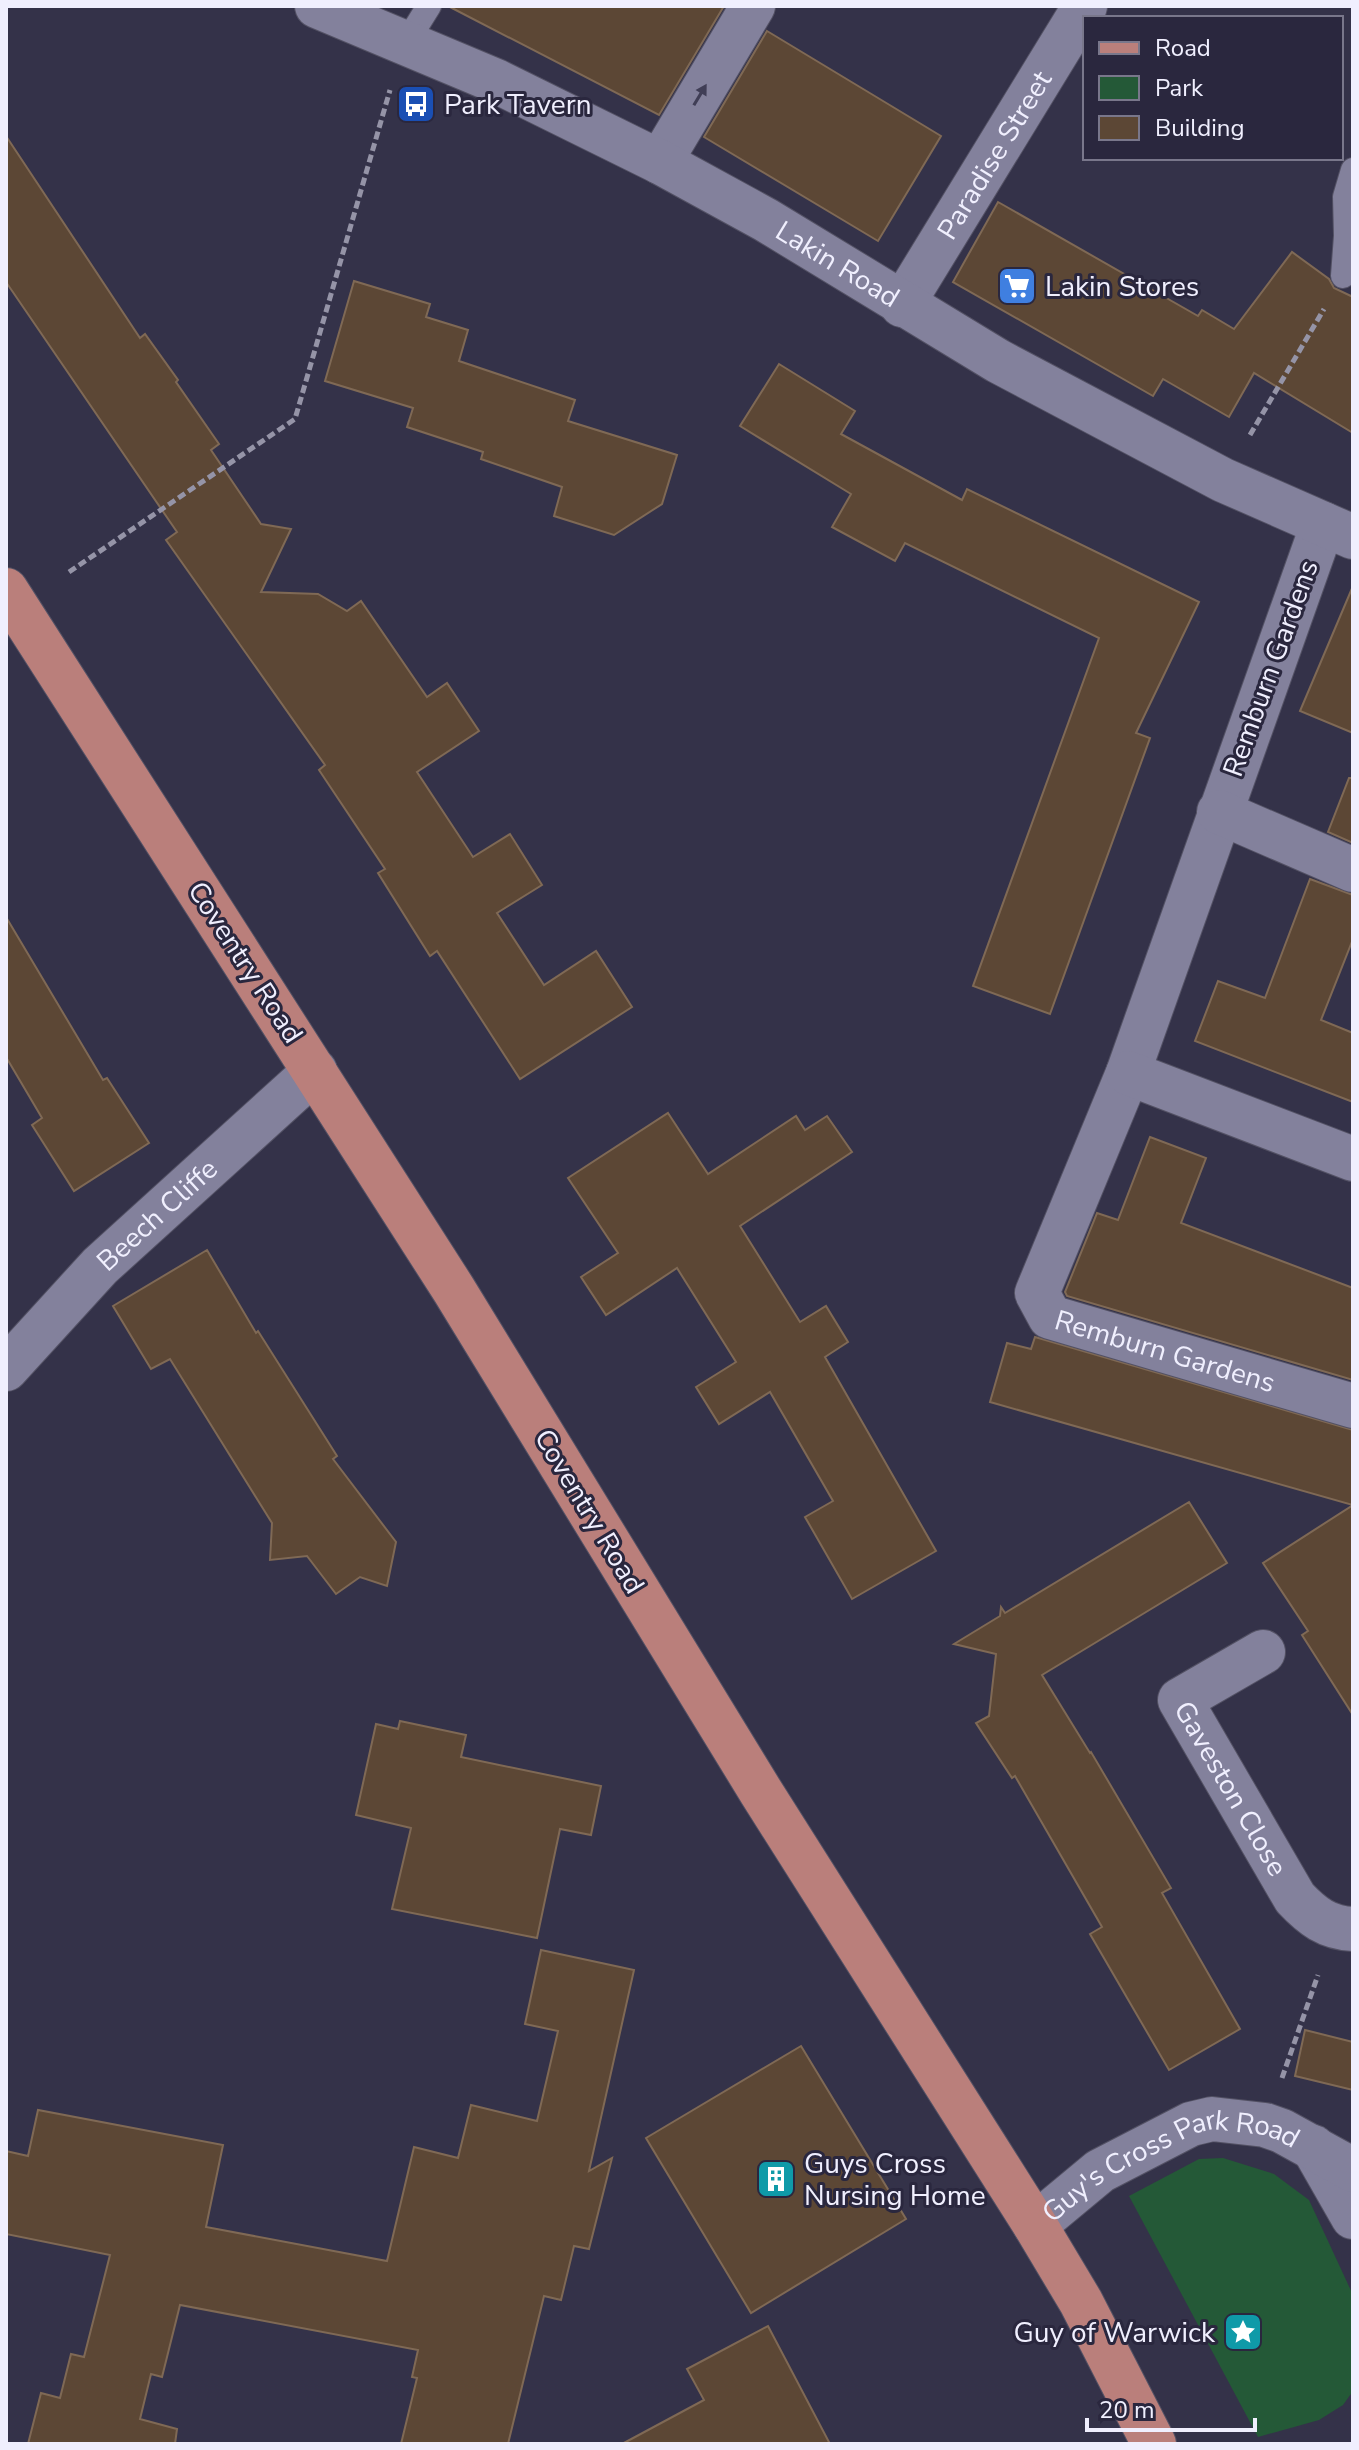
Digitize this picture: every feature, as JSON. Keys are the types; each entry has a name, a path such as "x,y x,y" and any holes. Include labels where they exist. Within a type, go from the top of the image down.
{"main road":[{"name":"Coventry Road","path":"6,590 471,1317 761,1792 1035,2225 1081,2302 1154,2444"}],"street":[{"name":"Lakin Road","path":"317,6 496,81 660,162 766,220 998,361 1223,480 1338,530"},
{"path":"660,162 753,6"},
{"name":"Paradise Street","path":"902,305 1085,6"},
{"name":"Remburn Gardens","path":"1338,530 1219,812 1128,1073 1037,1293 1050,1317 1353,1406"},
{"name":"Remburn Gardens","path":"1219,812 1353,870"},
{"name":"Beech Cliffe","path":"6,1369 100,1266 315,1071"},
{"path":"1128,1073 1353,1159"},
{"name":"Gaveston Close","path":"1263,1652 1180,1700 1295,1898 1312,1915 1334,1928 1353,1929"},
{"name":"Guy's Cross Park Road","path":"1035,2225 1100,2171 1191,2124 1212,2119 1265,2125 1311,2145 1353,2170"},
{"name":"Guy's Cross Park Road","path":"1311,2145 1353,2217"}],"lane":[{"path":"406,43 429,6"},
{"path":"1343,276 1345,197 1353,170"}],"path":[{"path":"69,572 295,419 406,43"},
{"path":"1223,480 1343,276"},
{"path":"1283,2077 1321,1967"}],"green space":[{"path":"1223,2158 1274,2174 1309,2200 1353,2295 1353,2391 1343,2405 1319,2420 1258,2437 1129,2196 1199,2159"}],"building":[{"path":"448,6 724,6 659,115"},
{"path":"767,31 941,136 878,241 704,137"},
{"path":"6,136 140,338 145,334 178,380 176,382 219,444 211,450 261,524 291,529 261,592 318,594 347,611 361,601 427,697 447,683 479,731 417,772 473,857 510,834 542,885 497,913 544,985 596,951 632,1007 520,1079 437,951 430,956 378,873 385,869 319,770 325,765 166,540 177,532 6,282"},
{"path":"998,202 1198,316 1202,310 1234,329 1292,252 1329,279 1334,288 1353,297 1353,433 1254,373 1229,417 1163,379 1153,396 953,282"},
{"path":"354,281 430,304 426,317 468,330 459,361 575,400 568,421 677,455 662,504 614,535 554,516 562,487 481,459 483,452 407,427 413,408 325,381"},
{"path":"779,364 855,411 841,434 962,500 967,489 1199,602 1136,733 1150,738 1050,1014 973,986 1099,638 905,543 895,561 832,527 851,494 740,426"},
{"path":"1353,586 1353,733 1300,711"},
{"path":"1349,778 1353,778 1353,843 1328,832"},
{"path":"1310,879 1353,895 1353,939 1321,1020 1353,1033 1353,1102 1195,1041 1218,981 1265,998"},
{"path":"6,917 103,1080 107,1078 149,1143 74,1191 32,1125 42,1118 6,1057"},
{"path":"668,1113 708,1174 796,1116 805,1130 827,1116 852,1152 740,1226 800,1322 826,1306 848,1342 825,1357 936,1551 852,1599 805,1517 833,1501 770,1392 719,1424 696,1387 736,1362 677,1268 606,1315 581,1277 618,1253 568,1178"},
{"path":"1150,1137 1206,1158 1181,1223 1353,1288 1353,1380 1067,1296 1065,1292 1097,1213 1118,1220"},
{"path":"207,1250 256,1333 258,1331 337,1456 333,1459 396,1542 387,1586 360,1577 336,1594 307,1556 270,1560 272,1523 170,1359 151,1369 113,1306"},
{"path":"1035,1337 1353,1430 1353,1505 990,1402 1007,1343 1031,1349"},
{"path":"1189,1502 1227,1563 1042,1675 1171,1888 1162,1893 1240,2029 1169,2070 1090,1934 1102,1927 1015,1776 1012,1778 976,1723 989,1716 996,1654 954,1644 1000,1616 1001,1607 1005,1613"},
{"path":"1353,1505 1353,1715 1302,1635 1308,1631 1263,1563"},
{"path":"400,1721 466,1735 461,1757 601,1786 591,1835 560,1829 537,1938 392,1909 411,1828 356,1815 376,1724 398,1729"},
{"path":"541,1950 634,1970 589,2171 612,2158 589,2249 574,2246 561,2300 544,2296 508,2444 401,2444 417,2378 412,2377 418,2350 180,2305 162,2377 151,2374 140,2419 177,2429 175,2444 28,2444 41,2393 60,2398 71,2354 84,2357 110,2255 6,2234 6,2151 28,2156 38,2110 223,2145 206,2227 387,2261 414,2147 458,2158 471,2105 537,2121 558,2031 525,2024"},
{"path":"1305,2030 1353,2042 1353,2090 1295,2076"},
{"name":"Guys Cross Nursing Home","path":"801,2046 906,2219 751,2313 646,2138"},
{"path":"768,2326 830,2444 622,2444 704,2400 687,2369"}],"place":[{"name":"Park Tavern","path":"416,104"},
{"name":"Lakin Stores","path":"1017,286"},
{"name":"Guys Cross Nursing Home","path":"776,2179"},
{"name":"Guy of Warwick","path":"1243,2332"}]}
